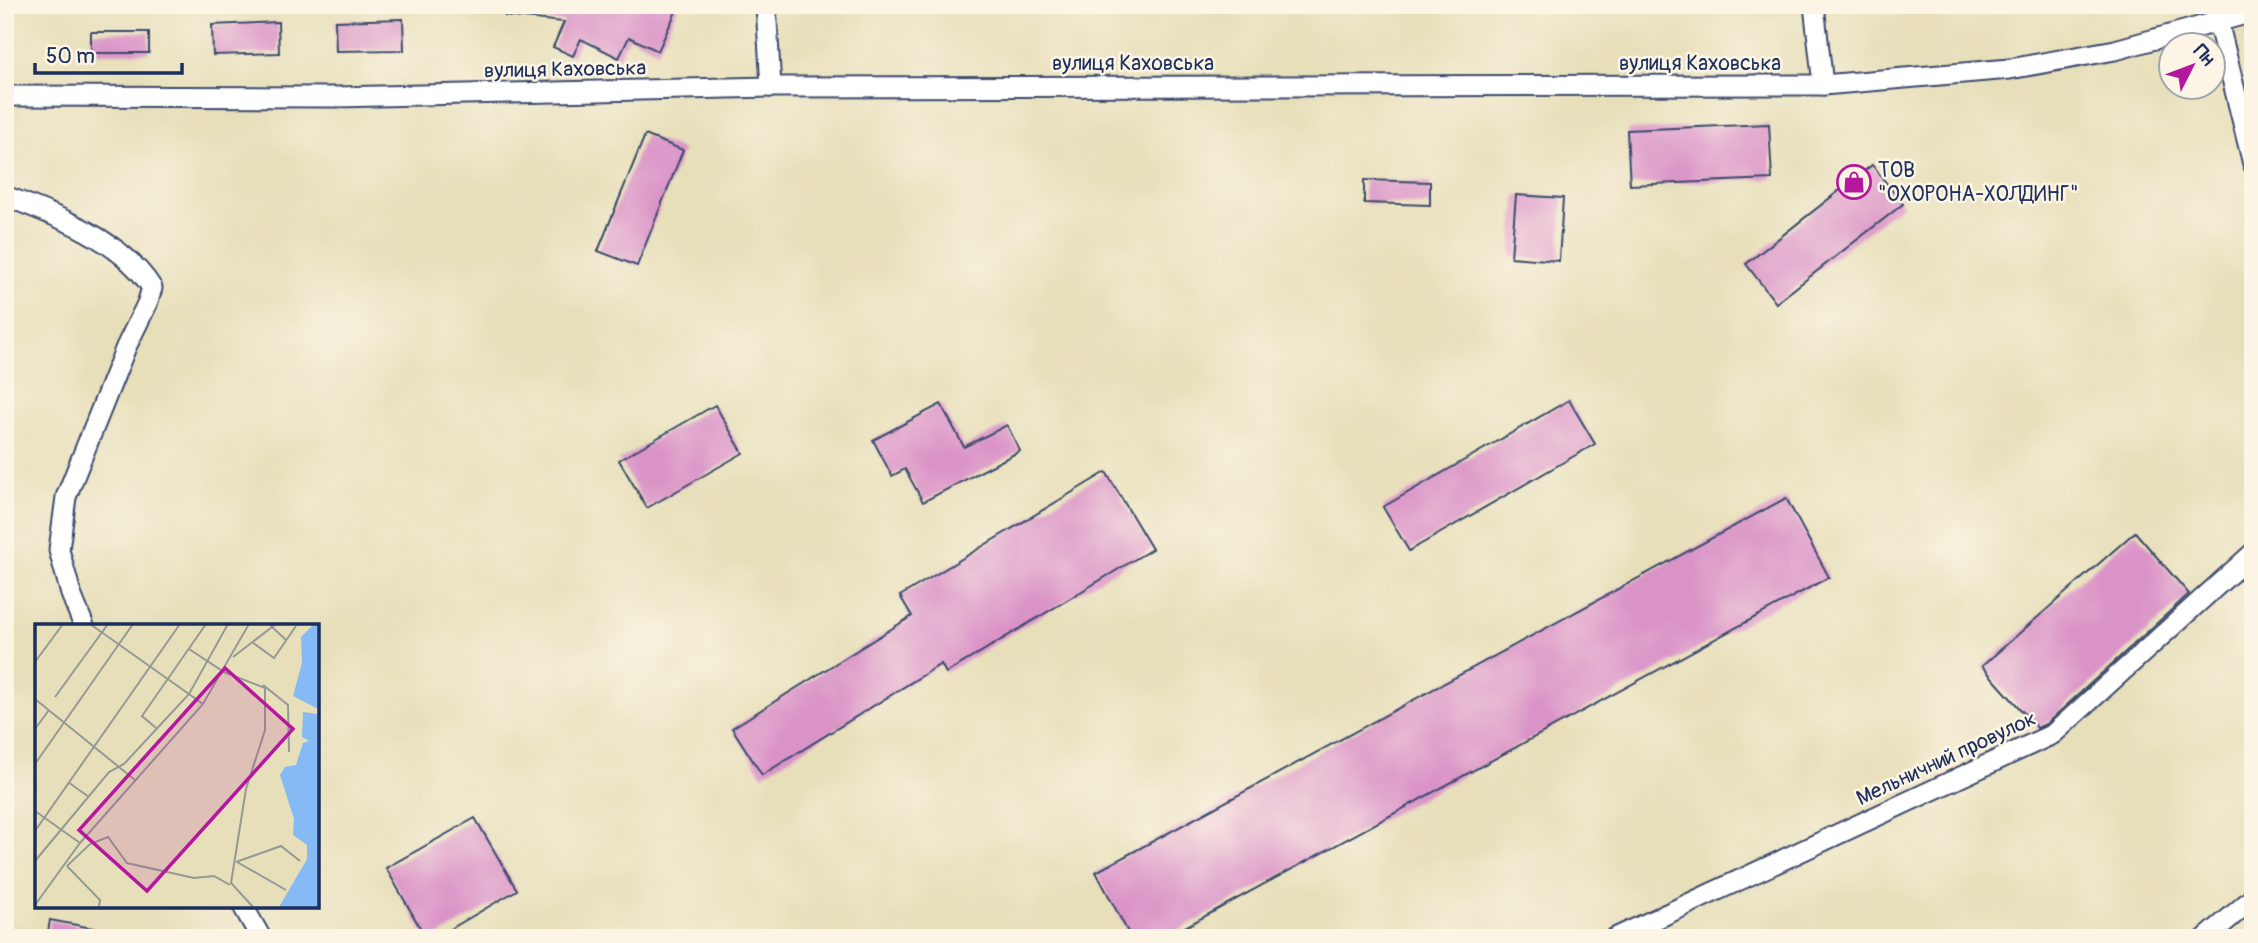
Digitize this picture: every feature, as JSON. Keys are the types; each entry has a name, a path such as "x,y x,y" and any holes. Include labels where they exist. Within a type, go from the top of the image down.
{"street":[{"path":"766,5 771,87"},
{"path":"1814,5 1823,85"},
{"name":"вулиця Каховська","path":"5,96 336,97 771,87 1823,85 2010,69 2115,51 2215,14 2253,12"},
{"path":"2215,14 2253,163"},
{"path":"5,196 63,217 117,251 141,270 152,288 66,497 60,550 71,594 83,624"},
{"name":"Мельничний провулок","path":"1615,938 2053,734 2253,553"},
{"path":"2206,938 2253,898"},
{"path":"244,908 261,938"}],"building":[{"path":"505,5 679,5 658,51 629,37 619,58 581,39 573,56 553,47 564,22 505,16"},
{"path":"403,19 404,50 336,51 335,21"},
{"path":"278,22 279,53 213,55 212,25"},
{"path":"91,32 149,32 149,53 91,53"},
{"path":"1769,124 1772,179 1630,185 1627,130"},
{"path":"645,135 683,150 637,266 598,251"},
{"path":"1872,165 1903,204 1776,303 1746,264"},
{"path":"1364,180 1430,182 1430,205 1364,203"},
{"path":"1516,195 1563,198 1559,261 1511,257"},
{"path":"1569,400 1595,444 1409,551 1383,507"},
{"path":"941,404 964,447 1007,425 1020,451 923,502 905,469 892,476 873,440"},
{"path":"715,405 743,453 647,508 619,460"},
{"path":"1106,472 1152,549 946,673 941,664 762,775 732,728 912,616 900,596"},
{"path":"1786,498 1829,577 1165,938 1131,938 1096,872"},
{"path":"2135,532 2189,594 2046,724 2037,728 1982,666"},
{"path":"475,818 517,890 435,938 426,938 386,868"},
{"path":"50,920 103,930 102,938 47,938"}],"place":[{"name":"ТОВ \"ОХОРОНА-ХОЛДИНГ\"","path":"1854,182"}]}
